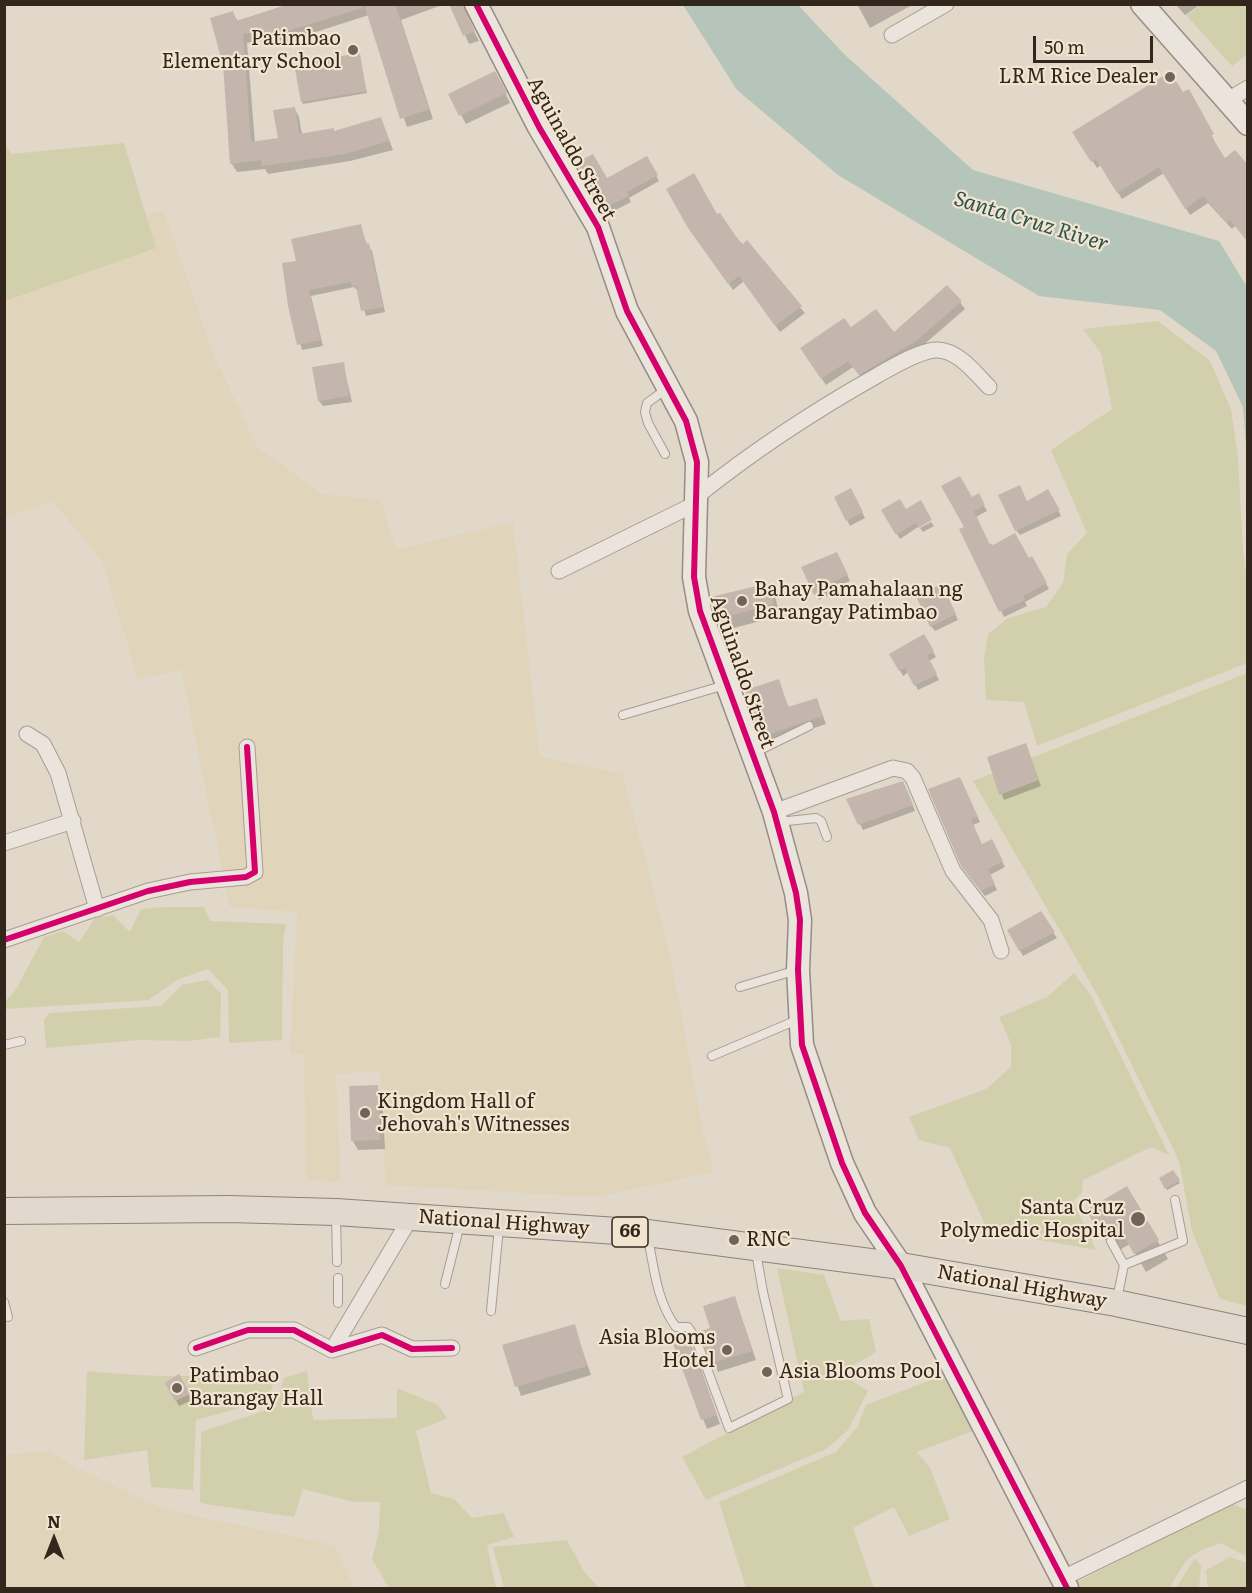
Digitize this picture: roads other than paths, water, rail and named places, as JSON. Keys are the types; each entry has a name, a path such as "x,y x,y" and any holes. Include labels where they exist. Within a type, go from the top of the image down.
{"main road":[{"name":"National Highway","path":"4,1211 229,1209 336,1212 647,1233 902,1266 1116,1303 1248,1331"}],"street":[{"name":"Aguinaldo Street","path":"476,4 538,127 598,227 627,311 686,421 697,462 694,577 700,611 775,817 796,893 800,920 798,970 802,1045 842,1163 865,1213 902,1266 1064,1584"},
{"path":"892,35 946,4"},
{"path":"1142,4 1248,124"},
{"path":"1228,100 1248,88"},
{"path":"559,571 695,501 745,458 833,400 916,356 938,350 962,360 989,387"},
{"path":"27,734 43,744 58,773 97,909"},
{"path":"4,940 148,891 190,882 246,877 255,872 247,747"},
{"path":"775,817 893,768 907,771 913,778 952,871 991,920 1001,951"},
{"path":"4,843 73,821"},
{"path":"332,1350 411,1217"},
{"path":"196,1348 248,1330 294,1329 332,1350 382,1335 412,1349 452,1348"},
{"path":"1064,1584 1248,1488"}],"lane":[{"path":"665,454 645,412 647,403 669,387"},
{"path":"623,715 726,685"},
{"path":"752,753 809,726"},
{"path":"775,817 816,818 821,821 828,837"},
{"path":"740,987 798,970"},
{"path":"712,1056 801,1018"},
{"path":"4,1045 21,1041"},
{"path":"1124,1265 1183,1241 1175,1200"},
{"path":"336,1212 337,1262"},
{"path":"445,1284 461,1220"},
{"path":"491,1311 499,1222"},
{"path":"647,1233 659,1292 669,1317 676,1327 688,1327 696,1339 729,1428 788,1399 763,1292 756,1246"},
{"path":"1111,1241 1124,1265 1116,1303"},
{"path":"338,1278 338,1303"},
{"path":"4,1302 8,1317"}],"water":[{"name":"Santa Cruz River","path":"683,5 798,5 844,54 973,170 1219,241 1247,287 1247,458 1243,407 1216,351 1160,310 1039,296 838,175 737,90"}],"place":[{"name":"Patimbao Elementary School","path":"353,50"},
{"name":"LRM Rice Dealer","path":"1170,77"},
{"name":"Bahay Pamahalaan ng Barangay Patimbao","path":"742,601"},
{"name":"Kingdom Hall of Jehovah's Witnesses","path":"365,1113"},
{"name":"Santa Cruz Polymedic Hospital","path":"1138,1219"},
{"name":"RNC","path":"734,1240"},
{"name":"Asia Blooms Hotel","path":"727,1350"},
{"name":"Asia Blooms Pool","path":"767,1372"},
{"name":"Patimbao Barangay Hall","path":"177,1388"}]}
